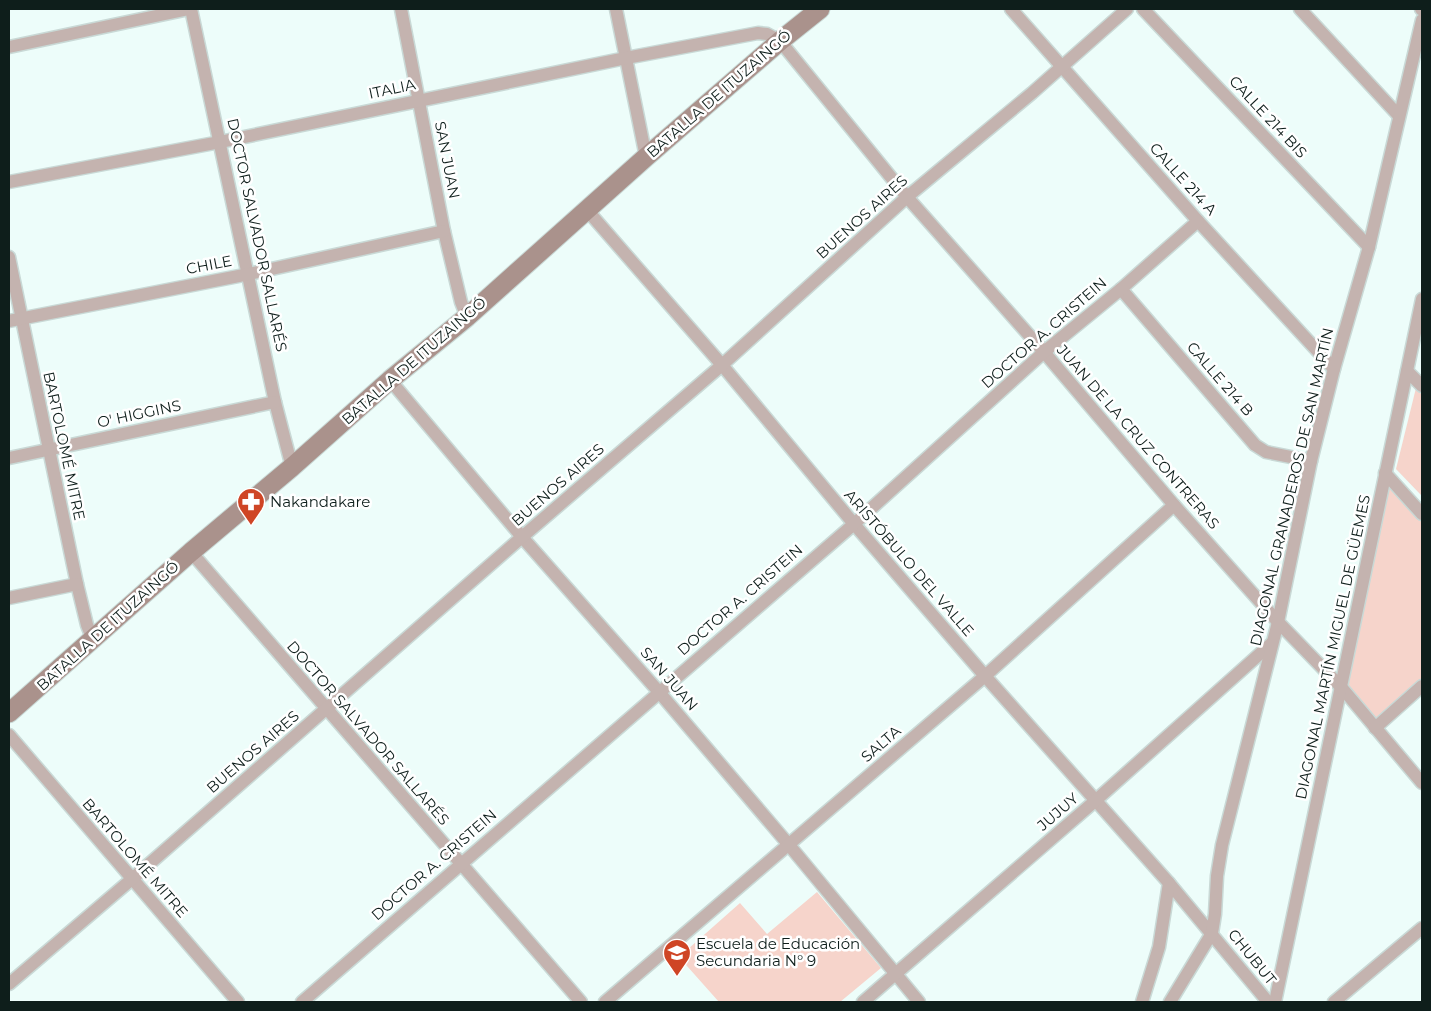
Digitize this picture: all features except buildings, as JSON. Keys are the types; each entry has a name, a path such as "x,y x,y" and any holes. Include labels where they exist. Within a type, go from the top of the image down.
{"main road":[{"name":"BATALLA DE ITUZAINGÓ","path":"9,713 191,552 292,467 390,380 467,317 646,157 818,10"}],"street":[{"path":"9,47 190,9"},
{"name":"DOCTOR SALVADOR SALLARÉS","path":"190,9 249,274 275,402 292,467"},
{"name":"SAN JUAN","path":"401,9 444,232 461,302 467,317"},
{"path":"616,9 646,157"},
{"name":"CALLE 214 A","path":"1010,9 1198,221 1334,369"},
{"name":"BUENOS AIRES","path":"9,984 132,880 522,537 722,366 907,197 1061,68 1127,9"},
{"name":"CALLE 214 BIS","path":"1143,9 1368,247"},
{"path":"1300,9 1399,116"},
{"name":"DIAGONAL GRANADEROS DE SAN MARTÍN","path":"1212,933 1216,914 1222,845 1278,622 1311,462 1334,369 1368,247 1422,20"},
{"name":"ITALIA","path":"9,182 220,142 626,58 758,33 767,34 780,41"},
{"name":"JUAN DE LA CRUZ CONTRERAS","path":"780,41 907,197 1044,352 1174,506 1278,622 1342,688 1422,783"},
{"name":"ARISTÓBULO DEL VALLE","path":"587,210 985,676 1212,933"},
{"name":"DOCTOR A. CRISTEIN","path":"302,1002 460,863 854,524 1044,352 1121,289 1198,221"},
{"name":"CHILE","path":"9,321 249,274 444,232"},
{"name":"BARTOLOMÉ MITRE","path":"9,256 77,584 87,625 93,640"},
{"name":"CALLE 214 B","path":"1121,289 1255,445 1266,452 1311,462"},
{"name":"DIAGONAL MARTÍN MIGUEL DE GÜEMES","path":"1275,1002 1407,371 1418,345 1422,299"},
{"path":"1407,371 1422,386"},
{"name":"SAN JUAN","path":"390,380 522,537 659,692 789,844 919,1002"},
{"name":"O' HIGGINS","path":"9,458 275,402"},
{"path":"1386,474 1422,514"},
{"name":"SALTA","path":"604,1002 985,676 1174,506"},
{"name":"DOCTOR SALVADOR SALLARÉS","path":"191,552 581,1002"},
{"path":"9,598 77,584"},
{"name":"JUJUY","path":"863,1002 1095,801 1272,644"},
{"path":"1375,728 1422,686"},
{"name":"BARTOLOMÉ MITRE","path":"9,734 238,1002"},
{"path":"1142,1002 1159,947 1169,884"},
{"path":"1334,1002 1422,928"},
{"path":"1170,1002 1212,933"},
{"name":"CHUBUT","path":"1212,933 1268,1002"}],"shaded area":[{"path":"1416,388 1422,395 1421,495 1396,469"},
{"path":"1389,485 1422,522 1422,678 1376,718 1348,687"},
{"path":"817,892 881,968 840,1002 719,1002 679,957 740,903 767,934"}],"place":[{"name":"Nakandakare","path":"251,526"},
{"name":"Escuela de Educación Secundaria N° 9","path":"677,977"}]}
